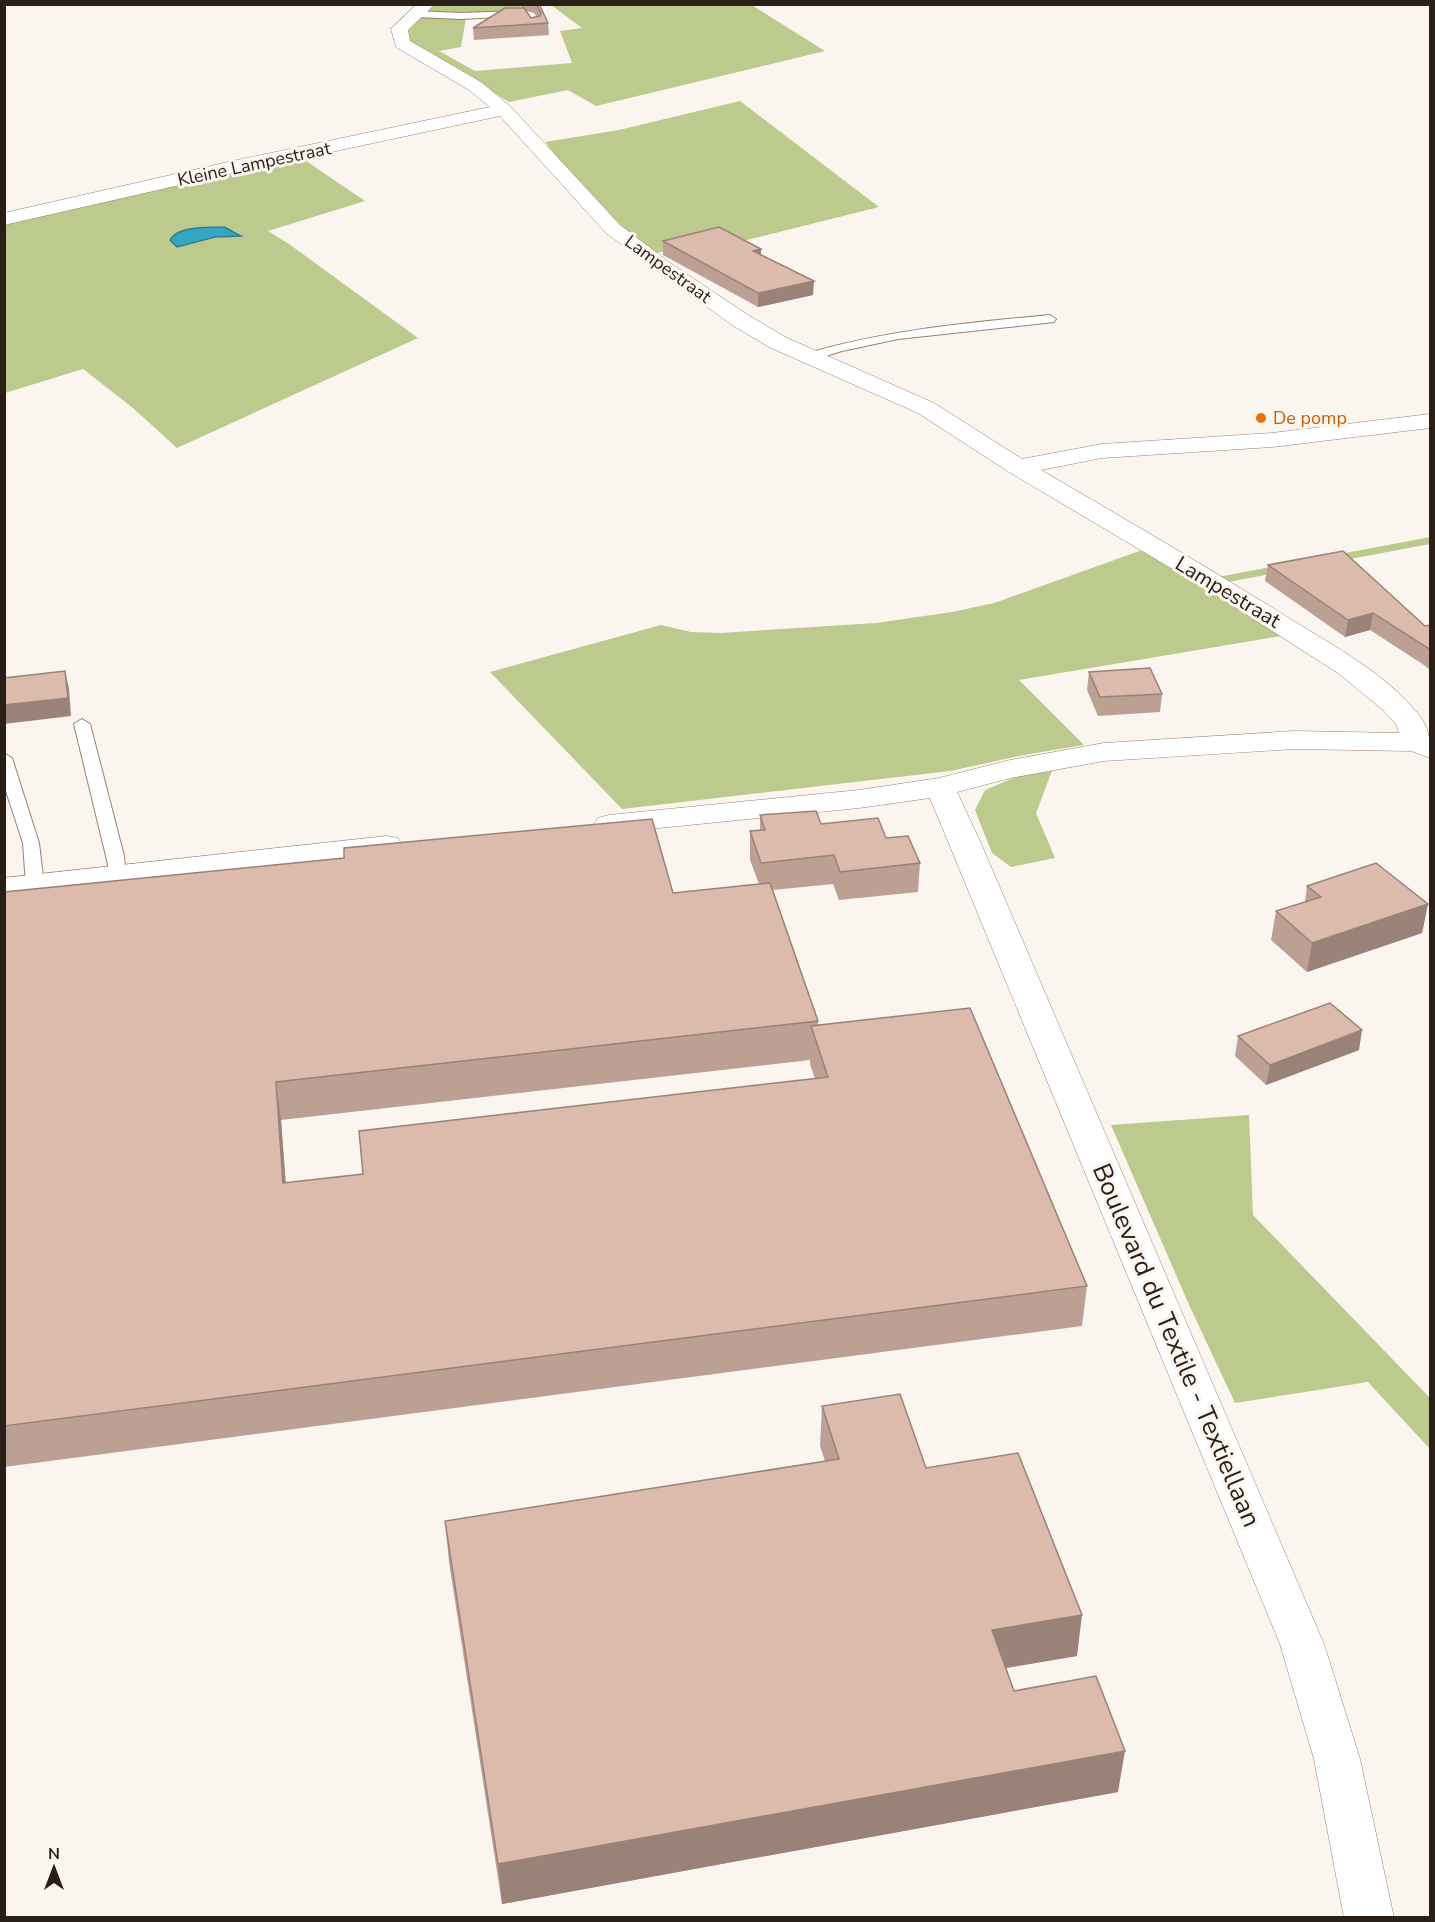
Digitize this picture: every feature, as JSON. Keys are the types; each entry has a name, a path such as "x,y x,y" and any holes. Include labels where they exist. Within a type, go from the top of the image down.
{"street":[{"name":"Lampestraat","path":"421,9 399,29 402,43 475,86 504,110 613,229 663,267 740,321 809,357 926,408 1018,467 1217,584 1348,667 1393,704 1426,739"},
{"name":"Kleine Lampestraat","path":"4,219 228,168 504,110"},
{"path":"1018,467 1102,451 1272,440 1431,421"},
{"path":"578,827 860,799 940,787 1010,769 1104,752 1294,740 1426,739"},
{"name":"Boulevard du Textile - Textiellaan","path":"940,787 1302,1644 1337,1759 1369,1917"},
{"path":"4,888 418,842"}],"lane":[{"path":"421,9 460,16 517,14 529,16"},
{"path":"809,357 839,346 896,335 1050,319"},
{"path":"82,724 115,856 117,875"},
{"path":"4,758 31,843 35,885"}],"green space":[{"path":"750,4 825,51 596,106 568,90 509,102 410,41 407,27 417,18 423,17 466,18 461,47 439,51 475,71 572,63 560,31 582,28 551,5"},
{"path":"433,5 523,5 503,12 477,14 427,11"},
{"path":"740,101 879,207 739,242 726,236 653,254 608,217 545,142 619,130"},
{"path":"318,152 325,156 306,161 365,201 268,231 418,338 177,448 133,408 83,369 5,393 4,221"},
{"path":"1430,537 1430,544 1228,582 1218,577"},
{"path":"1145,549 1287,635 1019,680 1084,745 950,771 622,809 490,672 661,625 691,632 720,633 876,623 952,612 994,603"},
{"path":"1052,771 1036,813 1055,858 1011,867 992,853 975,810 985,790 1016,777"},
{"path":"1249,1115 1253,1215 1430,1398 1430,1449 1368,1382 1235,1403 1190,1307 1111,1125"}],"water":[{"path":"224,227 241,236 215,237 177,247 170,240 174,235 187,230"}],"building":[{"path":"536,4 539,4 548,23 473,28 505,8 524,8 531,18 540,16 541,13"},
{"path":"719,227 761,249 753,251 814,281 758,293 663,241"},
{"path":"1343,551 1425,626 1431,625 1431,651 1373,613 1348,620 1268,565"},
{"path":"1150,668 1162,694 1100,697 1089,672"},
{"path":"65,671 68,698 4,705 4,678"},
{"path":"816,811 821,824 878,818 886,838 908,836 920,863 840,872 834,855 761,863 750,831 765,830 760,815"},
{"path":"652,819 673,893 770,883 818,1021 276,1082 283,1183 363,1174 359,1131 828,1077 811,1026 970,1008 1087,1286 4,1426 4,892 344,858 344,848"},
{"path":"1376,863 1428,904 1312,943 1276,911 1321,897 1307,886"},
{"path":"1330,1003 1362,1030 1270,1065 1238,1036"},
{"path":"900,1394 926,1468 1018,1453 1082,1615 992,1630 1014,1691 1096,1676 1125,1751 498,1864 445,1521 839,1459 822,1406"}],"place":[{"name":"De pomp","path":"1261,418"}]}
